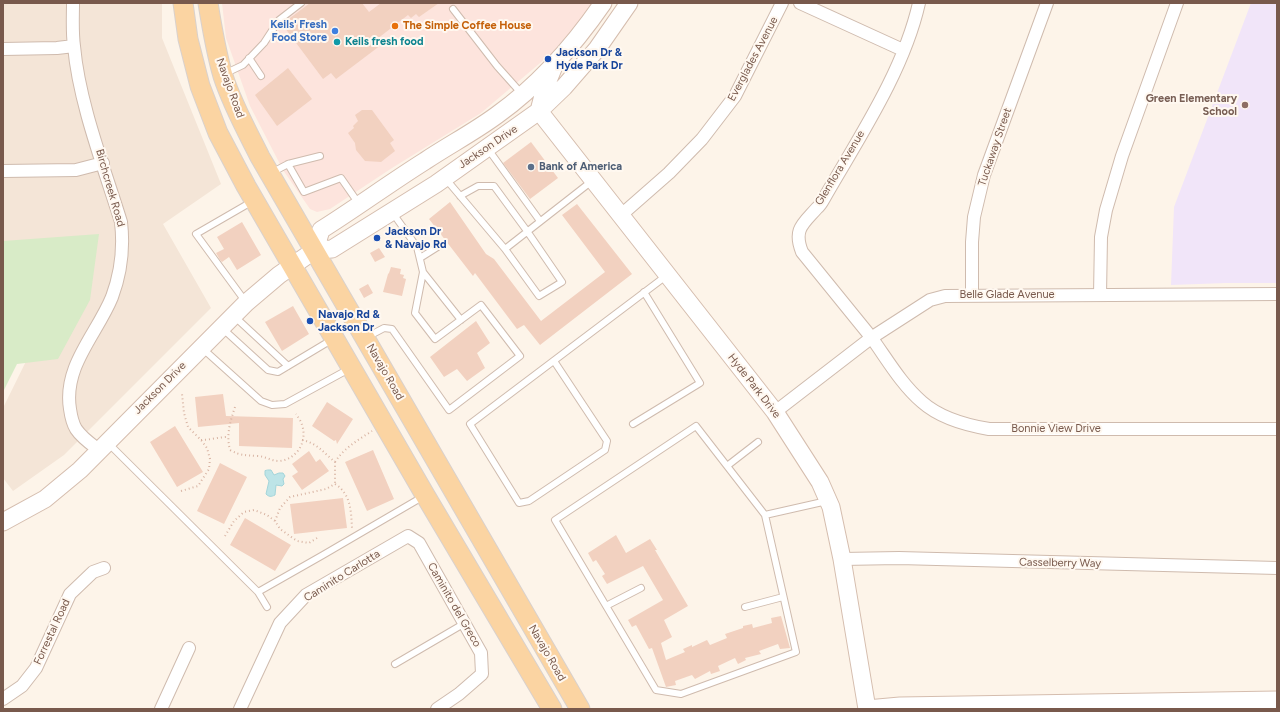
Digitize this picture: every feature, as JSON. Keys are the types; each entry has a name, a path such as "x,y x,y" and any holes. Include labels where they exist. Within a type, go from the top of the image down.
{"main road":[{"path":"183,3 188,39 200,86 218,133 254,200 425,495 552,709"},
{"name":"Navajo Road","path":"208,3 214,38 223,74 240,117 270,173 580,709"},
{"name":"Jackson Drive","path":"315,250 321,230 498,114 523,95 554,66 580,36 603,3"},
{"name":"Jackson Drive","path":"3,522 45,499 80,470 233,315 293,266 315,250 332,249 392,212 539,111 564,87 597,49 629,3"},
{"path":"539,111 545,88 554,66"},
{"path":"519,126 523,95"},
{"name":"Hyde Park Drive","path":"539,111 775,412 818,478 831,507 842,559 867,709"},
{"path":"867,709 900,706 1277,700"}],"street":[{"name":"Birchcreek Road","path":"73,3 74,46 80,84 89,120 121,222 122,257 120,271 111,299 74,369 70,382 69,396 71,413 76,430 84,439 103,446"},
{"name":"Everglades Avenue","path":"620,216 669,173 707,133 735,96 782,3"},
{"path":"800,3 903,50"},
{"name":"Glenflora Avenue","path":"871,338 802,252 798,243 798,232 803,223 819,207 887,86 903,50 919,3"},
{"name":"Tuckaway Street","path":"972,296 972,242 974,217 984,175 1047,3"},
{"path":"1100,294 1101,237 1106,210 1122,156 1177,3"},
{"path":"3,49 57,48 74,46"},
{"path":"3,171 76,170 103,163"},
{"name":"Belle Glade Avenue","path":"775,412 871,338 930,300 945,296 1277,294"},
{"name":"Bonnie View Drive","path":"871,338 908,388 922,402 936,412 972,426 989,429 1277,429"},
{"name":"Caminito del Greco","path":"408,536 419,544 481,653 482,674 459,694 437,709"},
{"name":"Caminito Carlotta","path":"240,709 280,622 306,595 408,536"},
{"name":"Casselberry Way","path":"842,559 899,558 1277,568"},
{"name":"Forrestal Road","path":"3,699 22,686 36,668 70,594 93,572 104,568"},
{"path":"161,709 189,648"}],"lane":[{"path":"223,74 242,65 264,43 279,20 301,3"},
{"path":"452,9 497,66 523,95"},
{"path":"249,58 260,76"},
{"path":"487,148 540,221"},
{"path":"270,173 288,164 320,156"},
{"path":"288,164 304,192 341,178 360,205"},
{"path":"445,177 460,196 504,249 538,296 562,282 494,186 478,186 460,196"},
{"path":"504,249 593,181"},
{"path":"246,303 196,234 254,200"},
{"path":"366,338 384,328 392,329 450,410 520,356 481,305 435,339 415,312 423,272 417,248 392,212"},
{"path":"420,258 439,246"},
{"path":"423,272 461,320"},
{"path":"554,361 607,441 605,450 529,501 519,503 470,424 667,275"},
{"path":"633,424 700,383 644,292"},
{"path":"233,315 288,366"},
{"path":"221,327 268,370 278,372 334,338"},
{"path":"201,347 261,401 272,405 285,404 352,367"},
{"path":"696,426 765,516 796,652 681,694 656,690 555,520 696,426"},
{"path":"727,466 758,442"},
{"path":"103,446 258,592 267,607"},
{"path":"258,592 425,495"},
{"path":"765,516 828,501"},
{"path":"606,606 641,588"},
{"path":"745,607 783,597"},
{"path":"395,664 464,623"}],"path":[{"path":"181,491 198,486 209,469 210,459 207,448 188,427 184,413 182,394"},
{"path":"235,407 228,428 228,442 230,450 240,455 259,456 277,461 289,460 299,450 304,437 302,425 296,414"},
{"path":"336,484 335,462 347,448 372,431"},
{"path":"201,440 228,436"},
{"path":"302,440 317,445 335,462"},
{"path":"275,521 280,508 290,497 326,490 336,484"},
{"path":"336,484 341,487 348,499 352,528"},
{"path":"225,536 234,521 244,512 254,510 267,515 275,521 280,529 297,542 309,542 317,538"}],"shaded area":[{"path":"3,3 162,3 162,38 221,184 163,224 211,308 64,455 13,491 3,478 3,408 36,341 3,250"},
{"path":"222,3 592,3 589,9 552,53 481,113 392,168 330,209 317,212 310,209 283,170 250,106 226,38"},
{"name":"Green Elementary School","path":"1251,3 1277,3 1277,283 1171,285 1174,207"}],"green space":[{"path":"99,234 90,300 58,359 17,364 3,392 3,241"}],"water":[{"path":"271,470 274,475 283,473 285,476 283,479 284,484 282,486 276,485 275,495 271,496 266,494 269,481 265,475 265,471"}],"building":[{"name":"Keils fresh food","path":"310,3 362,3 369,12 381,3 439,3 419,17 416,14 411,18 408,15 377,39 381,45 336,79 331,73 323,79 282,24"},
{"path":"288,68 312,99 277,126 255,95"},
{"path":"362,110 372,110 394,140 390,143 395,151 381,162 365,161 356,150 355,143 348,133 354,128 353,126 358,121 355,115"},
{"path":"531,142 558,178 530,199 503,163"},
{"path":"450,202 486,254 494,259 541,321 605,272 562,215 577,204 632,274 540,345 524,325 517,329 475,273 473,276 429,219"},
{"path":"242,222 261,255 237,270 229,257 222,262 220,260 216,253 224,249 217,237"},
{"path":"379,248 385,257 375,262 370,253"},
{"path":"391,267 401,269 400,274 404,275 403,278 406,279 402,296 383,292"},
{"path":"368,284 373,293 364,298 359,289"},
{"path":"293,306 309,334 282,351 265,322"},
{"path":"476,321 490,343 477,353 485,368 467,381 457,369 444,377 430,357"},
{"path":"223,394 226,416 293,418 292,448 239,446 239,423 198,427 195,397"},
{"path":"327,402 353,419 337,444 336,440 334,441 312,426"},
{"path":"175,426 203,472 177,487 150,442"},
{"path":"373,450 394,499 367,511 345,462"},
{"path":"309,451 316,462 320,459 329,471 302,490 292,476 298,472 292,464"},
{"path":"220,463 247,477 224,524 197,511"},
{"path":"343,498 347,528 294,534 290,504"},
{"path":"245,518 291,545 275,571 230,545"},
{"path":"616,535 626,553 650,539 688,606 664,620 672,637 661,643 666,660 685,652 683,649 692,645 692,647 707,640 710,645 727,638 725,634 743,628 743,626 752,624 753,628 772,623 771,618 781,616 790,648 780,649 778,644 759,651 761,654 745,658 746,660 738,664 735,658 718,666 720,671 711,674 710,671 695,679 692,675 675,681 676,685 666,687 652,648 649,649 636,625 632,627 628,620 663,600 643,566 607,584 602,576 605,574 596,560 593,562 588,553"}],"place":[{"name":"The Simple Coffee House","path":"395,26"},
{"name":"Keils' Fresh Food Store","path":"335,31"},
{"name":"Keils fresh food","path":"337,42"},
{"name":"Jackson Dr & Hyde Park Dr","path":"548,59"},
{"name":"Green Elementary School","path":"1245,105"},
{"name":"Bank of America","path":"531,167"},
{"name":"Jackson Dr & Navajo Rd","path":"377,238"},
{"name":"Navajo Rd & Jackson Dr","path":"310,321"}]}
